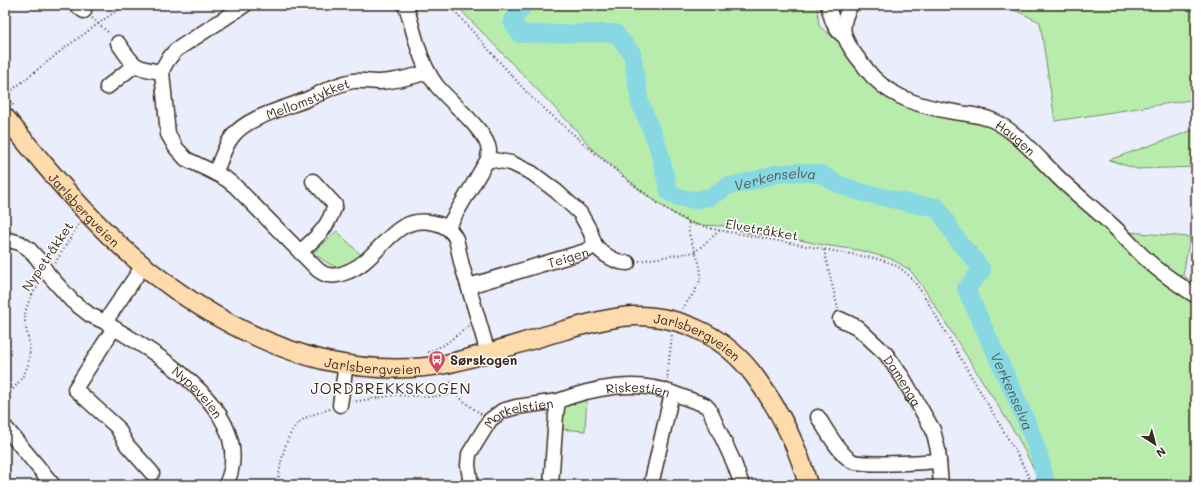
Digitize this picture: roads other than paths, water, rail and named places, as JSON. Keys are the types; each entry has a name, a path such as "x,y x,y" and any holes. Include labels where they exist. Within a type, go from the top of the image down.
{"main road":[{"name":"Jarlsbergveien","path":"11,113 88,215 131,256 204,308 246,331 295,351 327,361 377,368 398,368 448,363 488,354 576,328 616,318 631,316 663,318 695,328 708,334 740,358 776,408 794,442 808,485"}],"street":[{"path":"245,5 176,50 169,57 164,66 162,72 168,134 176,148 186,159 215,173 236,186 318,270 329,275 341,274 353,270 364,263 391,235 406,224 423,220 448,227 456,239 458,252 488,354"},
{"path":"404,5 407,9 418,48 428,72 441,91 484,137 489,150 488,159 448,227"},
{"name":"Haugen","path":"828,5 839,33 844,36 849,47 874,78 893,93 919,105 982,116 1007,129 1112,226 1156,269 1196,296"},
{"path":"844,36 846,13 851,5"},
{"path":"118,43 139,68 162,72"},
{"path":"107,87 135,65"},
{"name":"Mellomstykket","path":"215,173 232,136 242,126 262,116 310,98 325,89 341,84 354,81 381,82 403,80 428,72"},
{"name":"Teigen","path":"469,286 586,251 595,245 590,231 580,213 556,191 532,173 511,163 488,159"},
{"path":"300,252 321,233 332,218 335,205 313,181"},
{"name":"Nypeveien","path":"5,239 20,243 29,249 48,274 72,301 90,315 110,325 151,350 185,376 206,399 219,416 230,436 233,450 232,463 230,477 226,485"},
{"path":"595,245 598,249 619,262 628,263"},
{"path":"143,266 76,389 117,427 127,444 152,473"},
{"name":"Damenga","path":"840,319 858,327 886,354 903,378 933,430 939,461 941,485"},
{"path":"340,405 346,364"},
{"name":"Riskestien","path":"558,402 576,394 606,388 653,387 669,392 651,485"},
{"path":"669,392 705,405 709,409 734,463 742,485"},
{"name":"Morkelstien","path":"471,485 468,454 490,420 502,411 516,407 558,402 551,485"},
{"path":"818,417 838,448 852,462 939,461"},
{"path":"5,427 53,485"}],"waterway":[{"name":"Verkenselva","path":"524,5 512,21 520,34 615,33 632,53 640,103 658,146 669,192 677,197 694,200 710,197 728,186 776,174 799,172 821,174 838,184 860,192 918,205 937,207 960,244 982,270 966,289 1028,424 1041,460 1046,485"}],"place":[{"name":"Sørskogen","path":"437,374"}],"district":[{"name":"JORDBREKKSKOGEN","path":"391,388"}]}
